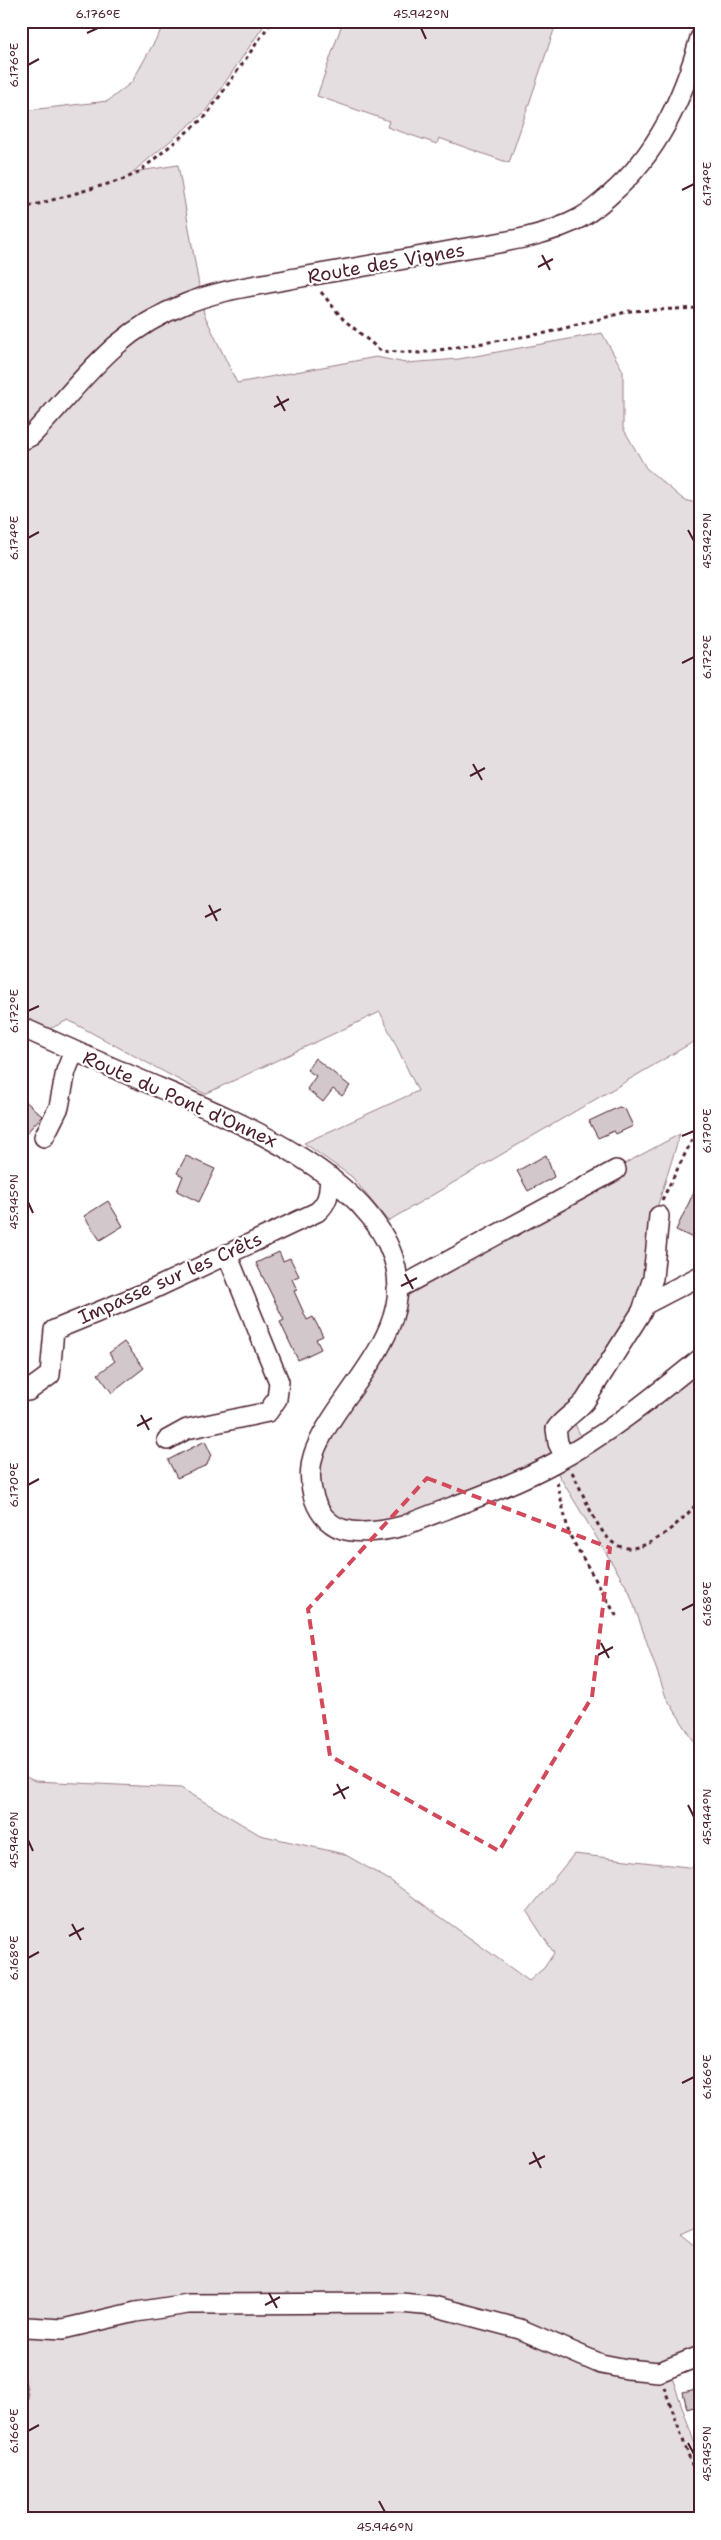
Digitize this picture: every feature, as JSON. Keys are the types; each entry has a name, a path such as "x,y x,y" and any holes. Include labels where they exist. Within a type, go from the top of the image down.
{"street":[{"name":"Route des Vignes","path":"21,441 32,436 89,369 127,334 148,321 184,304 208,295 500,242 557,228 581,217 620,186 664,130 688,80 700,38"},
{"name":"Route du Pont d'Onnex","path":"21,1027 74,1052 224,1115 281,1144 330,1177 357,1202 379,1229 394,1257 397,1289 395,1313 363,1375 325,1430 315,1450 311,1471 312,1489 317,1506 326,1518 341,1528 360,1532 384,1531 403,1526 559,1461 597,1438 643,1406 700,1360"},
{"path":"44,1137 59,1107 66,1071 74,1052"},
{"path":"397,1289 616,1170"},
{"name":"Impasse sur les Crêts","path":"28,1391 50,1375 54,1330 147,1292 317,1212 324,1206 328,1198 330,1177"},
{"path":"559,1461 556,1429 564,1418 578,1410 585,1401 620,1348 644,1305 653,1278 659,1216"},
{"path":"167,1440 187,1430 268,1412 277,1399 279,1382 227,1254"},
{"path":"644,1305 700,1276"},
{"path":"21,2329 27,2327 63,2328 136,2312 188,2304 401,2303 433,2306 520,2329 601,2364 659,2372 700,2356"}],"path":[{"path":"21,209 126,179 140,172 206,116 272,21"},
{"path":"309,276 343,319 381,351 420,353 546,333 630,310 700,308"},
{"path":"659,1216 662,1200 700,1124"},
{"path":"559,1461 611,1542 627,1547 643,1546 655,1540 679,1522 700,1500"},
{"path":"559,1461 569,1534 617,1617"},
{"path":"659,2372 700,2487"}],"highlighted area":[{"path":"427,1478 610,1548 592,1697 499,1851 330,1756 308,1609"}],"shaded area":[{"path":"166,21 267,21 205,112 133,172 178,165 204,314 237,383 376,357 406,363 459,359 602,333 623,371 623,428 646,468 684,500 700,504 700,1038 388,1221 352,1177 304,1143 418,1091 380,1012 205,1094 68,1020 21,1043 21,111 108,101 132,82"},
{"path":"343,21 557,21 509,163 439,138 437,144 387,127 389,121 317,96"},
{"path":"680,1134 650,1230 646,1293 574,1422 585,1445 700,1359 700,1751 666,1697 629,1591 552,1464 403,1526 341,1528 312,1489 325,1430 416,1275"},
{"path":"21,1775 35,1781 181,1788 260,1835 344,1854 391,1881 529,1981 544,1968 554,1953 527,1912 574,1854 696,1868 700,1871 700,2225 680,2234 700,2250 700,2346 666,2360 700,2459 700,2519 21,2519"}],"building":[{"path":"315,1058 350,1086 342,1096 333,1089 323,1102 307,1089 316,1076 307,1070"},
{"path":"21,1097 42,1116 21,1139"},
{"path":"619,1107 625,1109 633,1126 616,1134 614,1131 598,1138 589,1121"},
{"path":"546,1155 554,1177 528,1191 517,1171"},
{"path":"186,1156 215,1169 199,1202 177,1191 183,1176 177,1173"},
{"path":"700,1179 700,1223 693,1238 676,1230"},
{"path":"108,1201 123,1226 100,1240 84,1216"},
{"path":"279,1252 283,1261 290,1258 299,1276 292,1279 297,1290 294,1291 307,1320 313,1317 323,1336 316,1339 321,1349 298,1360 280,1322 284,1320 256,1263"},
{"path":"124,1342 144,1368 112,1393 98,1374 115,1361 109,1353"},
{"path":"205,1441 211,1454 207,1465 177,1478 168,1460"},
{"path":"700,2388 700,2405 687,2409 683,2392"}],"waterway":[{"path":"21,2370 26,2397 21,2418"}]}
